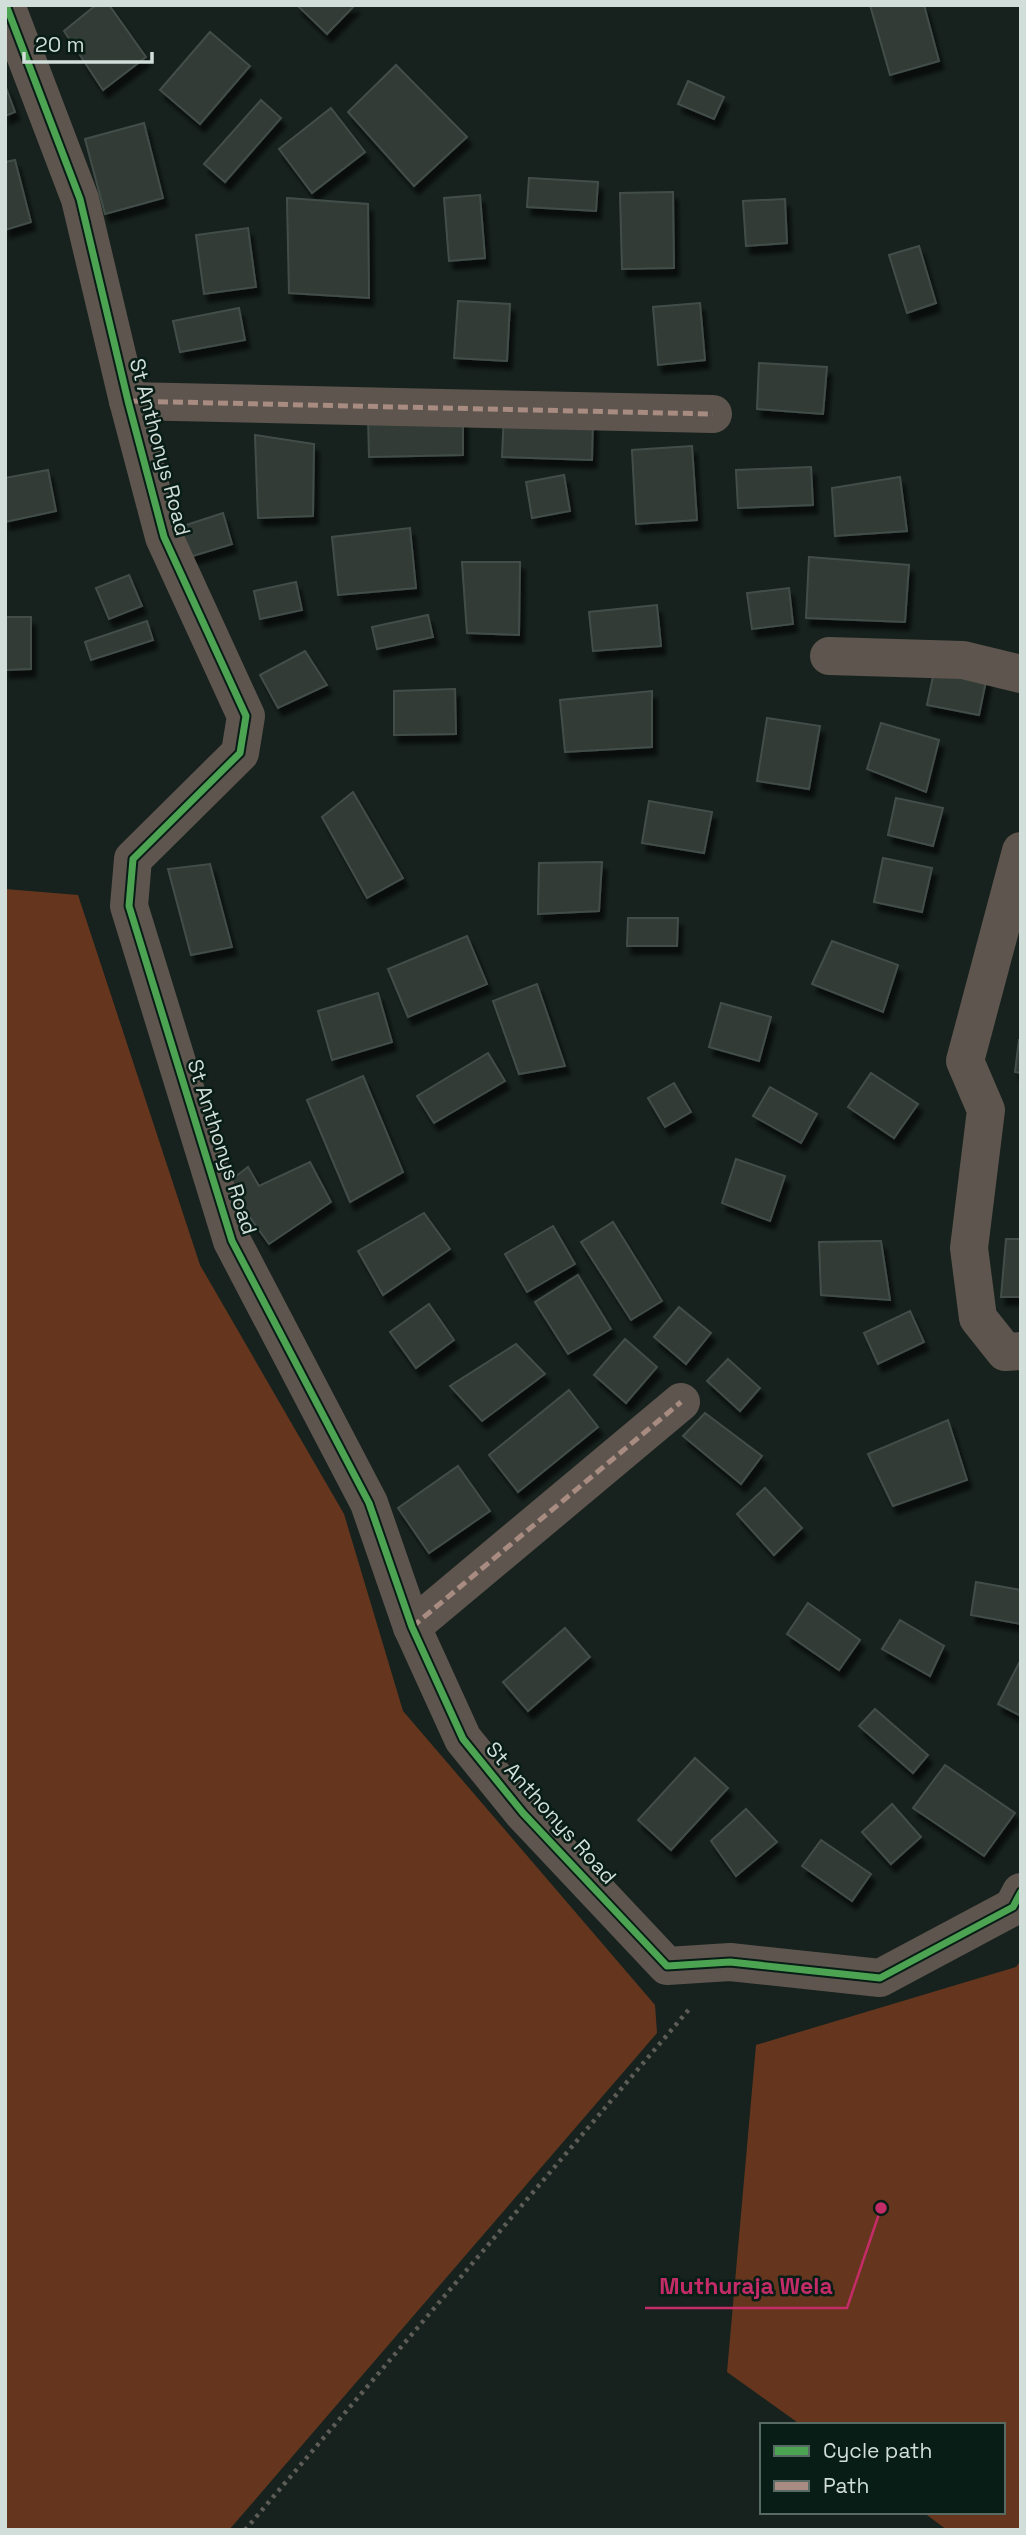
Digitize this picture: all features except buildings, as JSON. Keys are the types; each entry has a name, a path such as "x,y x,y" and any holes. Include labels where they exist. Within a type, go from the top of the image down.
{"street":[{"name":"St Anthonys Road","path":"6,5 80,199 128,401 164,537 246,716 240,753 133,859 129,906 232,1241 369,1503 412,1627 463,1739 523,1813 667,1966 730,1962 880,1978 1013,1907 1021,1892"},
{"path":"128,401 713,414"},
{"path":"829,656 963,660 1021,674"},
{"path":"1021,851 965,1061 986,1110 969,1248 978,1318 1005,1352 1021,1352"},
{"path":"412,1627 681,1402"}],"path":[{"path":"245,2530 730,1962"}],"shaded area":[{"path":"5,889 78,895 200,1265 344,1514 403,1711 655,2005 657,2033 229,2530 5,2530"},
{"path":"1021,1960 1021,2530 947,2530 926,2514 1005,2514 1005,2423 798,2423 727,2372 756,2045 1016,1967"}],"marked path":[{"path":"128,401 713,414"},
{"path":"412,1627 681,1402"}],"cycle path":[{"path":"6,5 80,199 128,401 164,537 246,716 240,753 133,859 129,906 232,1241 369,1503 412,1627 463,1739 523,1813 667,1966 730,1962 880,1978 1013,1907 1021,1892"}],"place":[{"name":"Muthuraja Wela","path":"881,2208"}]}
